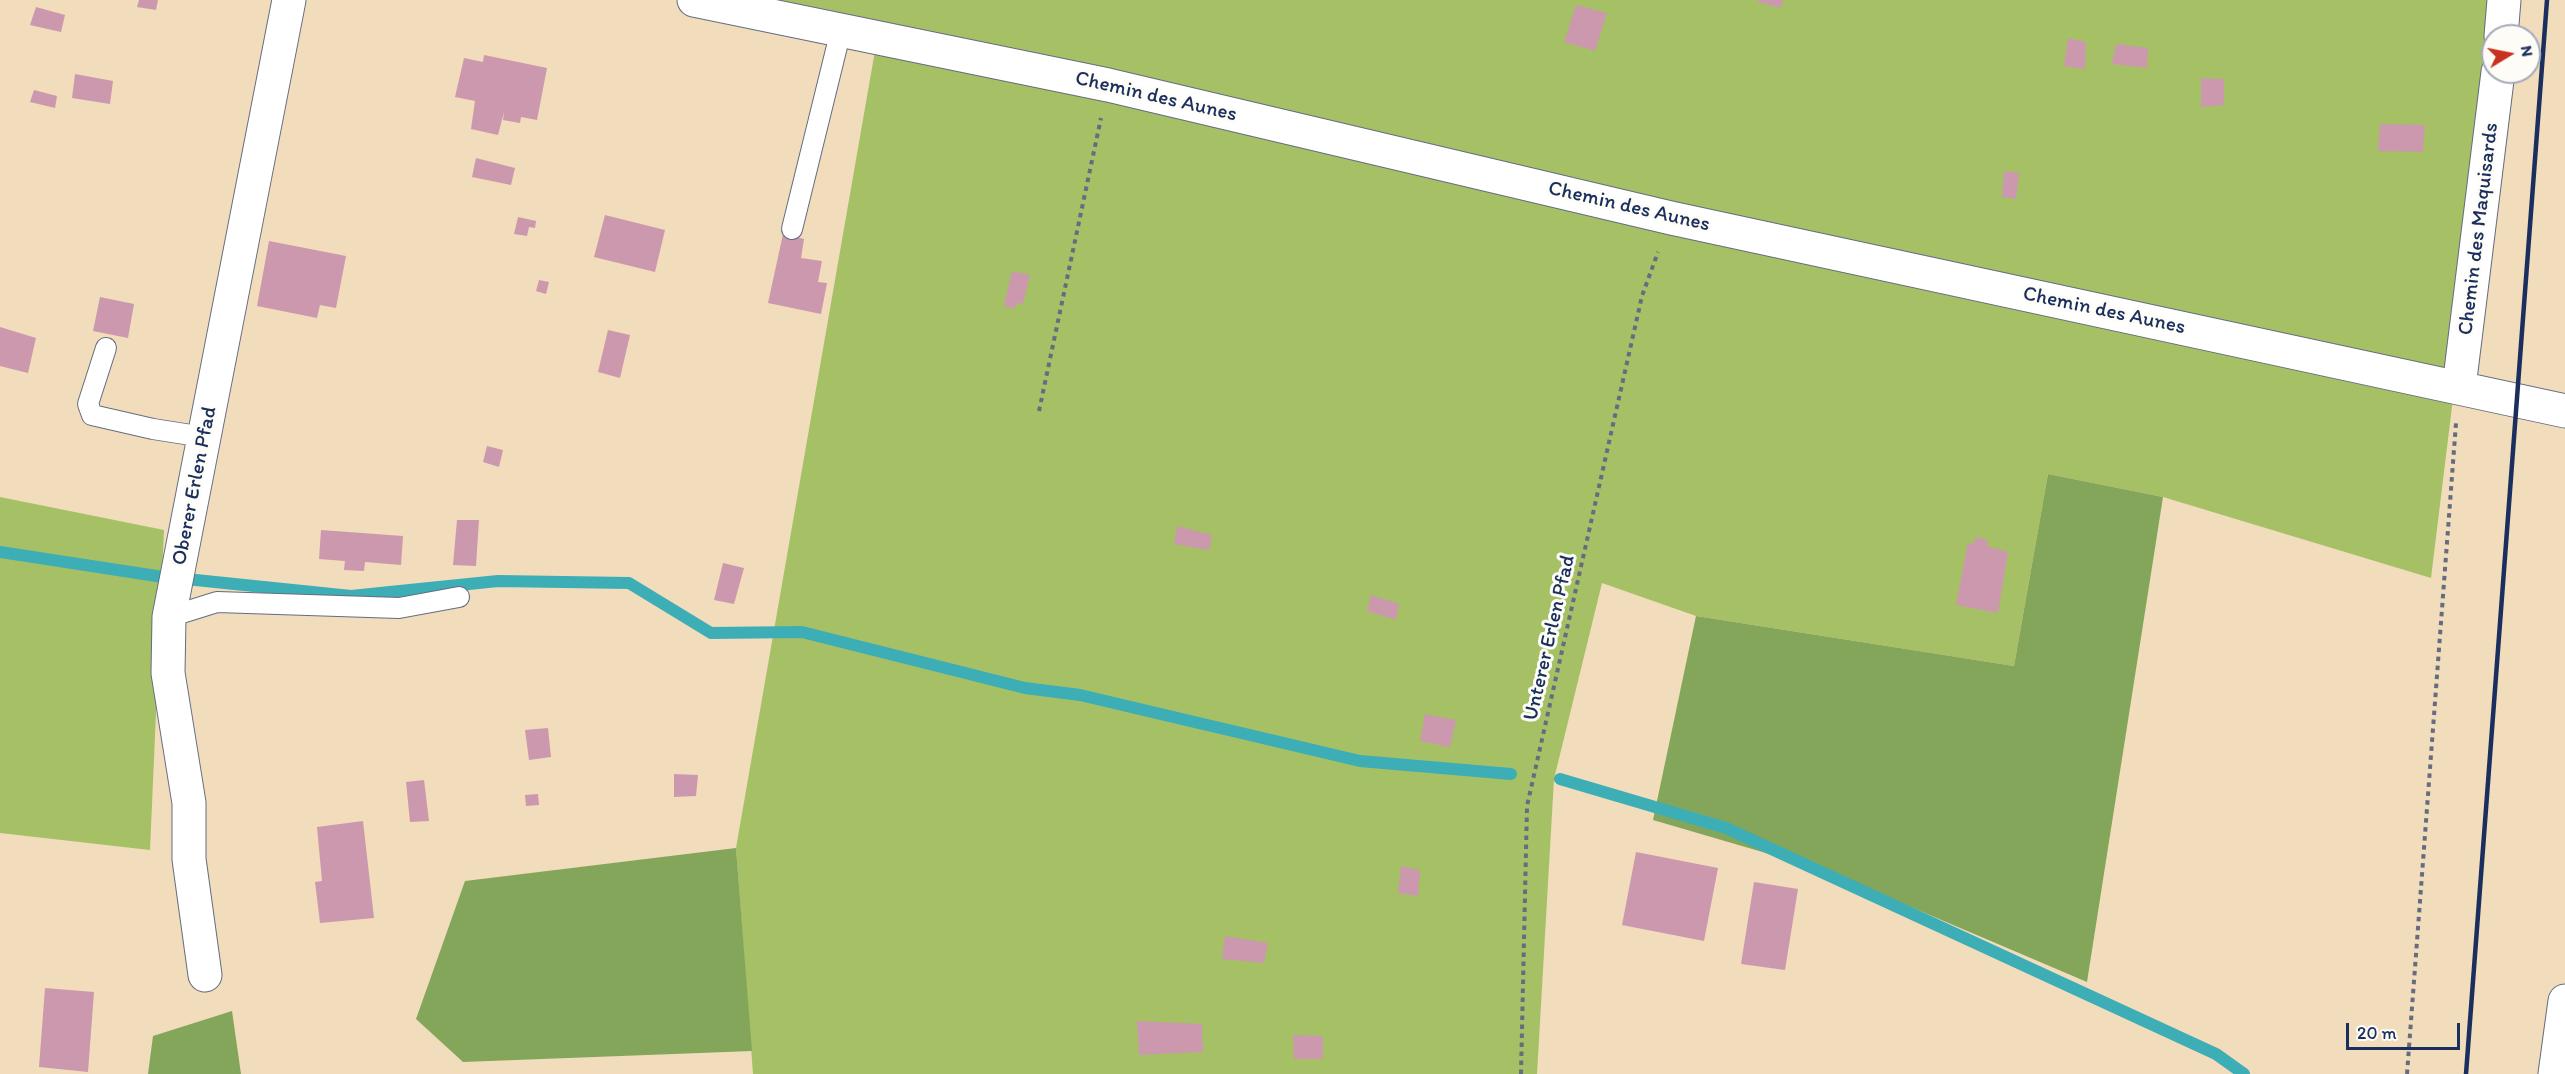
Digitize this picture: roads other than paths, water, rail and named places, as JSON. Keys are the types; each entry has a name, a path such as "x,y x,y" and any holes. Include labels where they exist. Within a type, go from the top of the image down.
{"street":[{"name":"Oberer Erlen Pfad","path":"205,975 189,859 189,803 168,673 170,617 289,0"},
{"name":"Chemin des Aunes","path":"694,0 1108,85 1671,218 2565,411"},
{"path":"2502,24 2504,0"},
{"name":"Chemin des Maquisards","path":"2459,387 2497,84"},
{"path":"2555,1074 2565,1001"}],"lane":[{"path":"792,229 841,30"},
{"path":"106,348 88,404 92,415 153,429 204,437"},
{"path":"170,617 217,602 399,608 459,597"}],"waterway":[{"path":"0,552 163,577"},
{"path":"186,579 351,596 498,581 629,583 711,633 802,632 1025,688 1080,695 1360,761 1511,774"},
{"path":"1560,779 1726,828 2216,1054 2244,1074"}],"railway":[{"path":"2466,1074 2547,0"}]}
